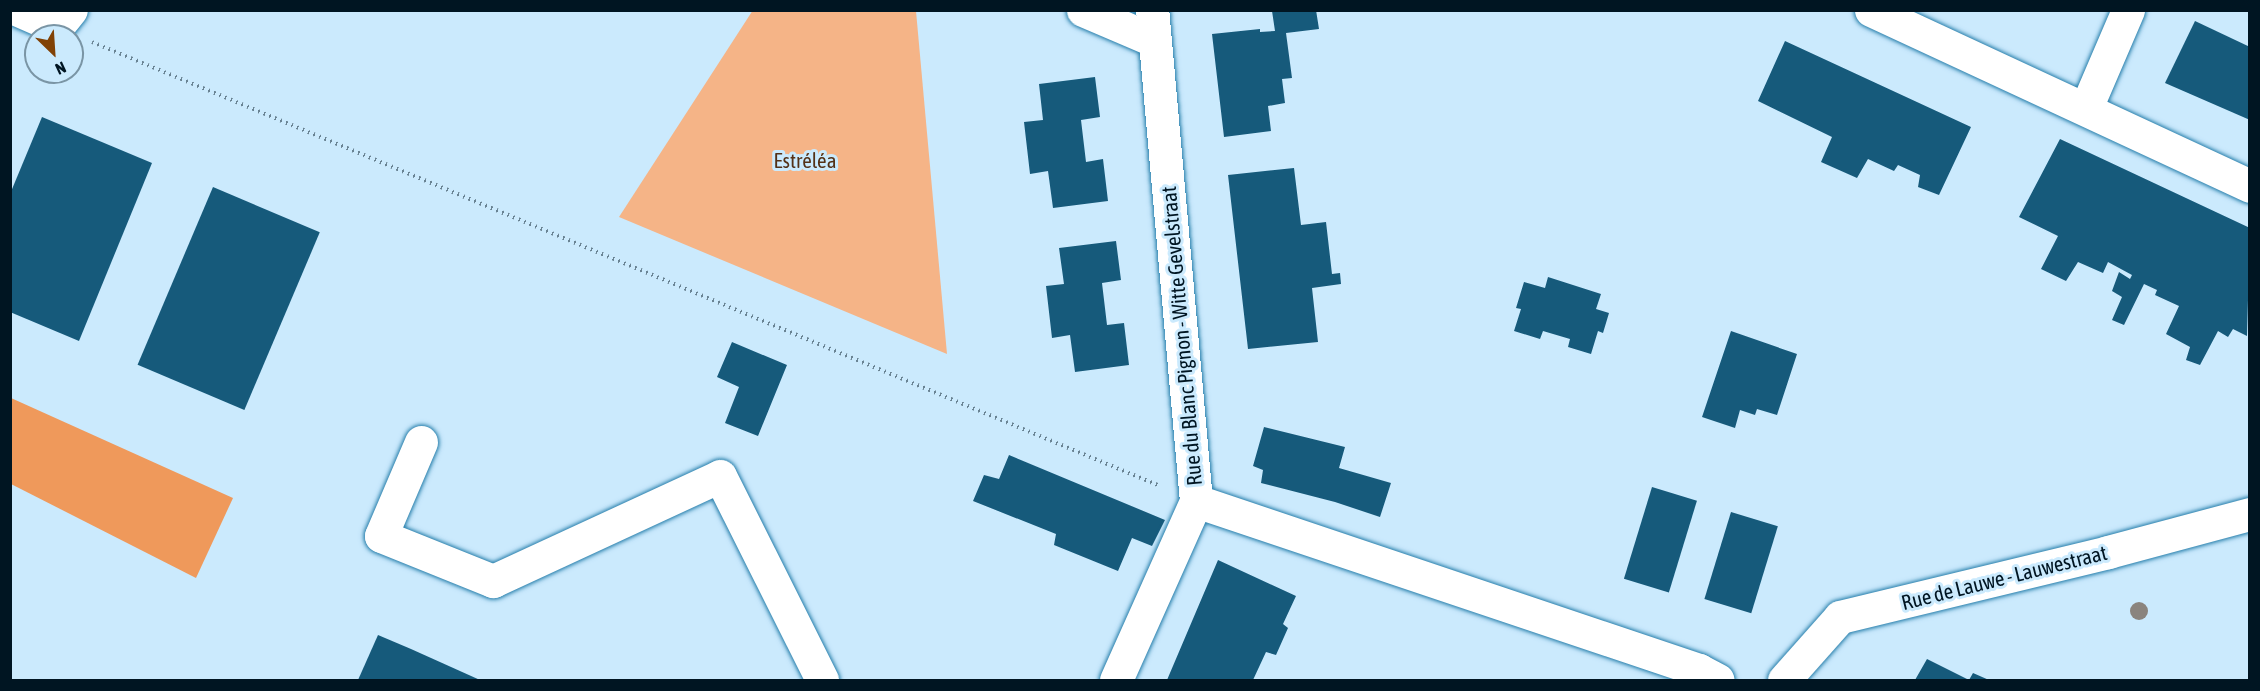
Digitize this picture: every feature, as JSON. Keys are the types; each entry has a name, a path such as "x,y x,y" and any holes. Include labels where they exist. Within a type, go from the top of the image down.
{"street":[{"path":"18,10 64,19"},
{"path":"1083,10 1153,25"},
{"path":"1871,10 2250,186"},
{"path":"2086,108 2128,10"},
{"name":"Rue du Blanc Pignon - Witte Gevelstraat","path":"1116,681 1196,501 1153,25"},
{"path":"421,442 381,536 493,581 720,476 822,681"},
{"path":"1196,501 1699,670 1718,681"},
{"name":"Rue de Lauwe - Lauwestraat","path":"1784,681 1840,617 2250,514"}],"path":[{"path":"64,19 1196,501"}],"green space":[{"name":"Estréléa","path":"753,10 916,11 947,354 619,217"}],"shaded area":[{"path":"11,398 233,498 196,578 11,484"}],"building":[{"path":"1316,10 1319,29 1286,33 1292,78 1282,79 1285,103 1268,106 1271,131 1224,137 1212,34 1260,29 1260,32 1275,31 1272,11"},
{"path":"2195,21 2250,47 2250,120 2165,83"},
{"path":"1785,41 1971,127 1939,195 1918,187 1920,175 1898,165 1894,171 1868,159 1857,178 1821,162 1832,137 1758,101"},
{"path":"1095,77 1100,117 1081,120 1086,162 1103,159 1108,201 1053,208 1048,171 1030,174 1024,122 1043,120 1039,84"},
{"path":"42,117 152,163 79,341 10,312 10,194"},
{"path":"2060,139 2250,228 2247,336 2233,329 2228,337 2218,331 2200,365 2186,360 2190,347 2166,334 2179,306 2155,295 2157,290 2144,284 2124,325 2112,320 2122,297 2112,291 2119,272 2130,279 2132,275 2108,262 2103,273 2078,262 2066,281 2041,269 2058,236 2019,217"},
{"path":"1294,168 1301,225 1326,222 1332,274 1340,273 1341,284 1312,288 1318,342 1248,349 1228,175"},
{"path":"213,187 320,232 244,410 138,365"},
{"path":"1116,241 1121,280 1102,283 1107,325 1124,323 1129,365 1075,372 1070,335 1052,338 1046,286 1064,284 1059,248"},
{"path":"1548,277 1601,294 1596,309 1609,313 1603,333 1598,331 1591,354 1568,347 1570,339 1543,331 1540,339 1514,331 1521,309 1516,308 1524,282 1545,288"},
{"path":"1731,331 1797,354 1777,415 1757,409 1755,415 1740,410 1735,428 1702,417"},
{"path":"732,342 787,365 758,436 725,423 739,387 717,377"},
{"path":"1264,427 1345,447 1339,468 1391,483 1380,517 1335,502 1261,483 1263,470 1253,466"},
{"path":"1009,455 1165,520 1152,546 1132,538 1118,571 1054,545 1056,534 973,501 984,475 999,479"},
{"path":"1652,487 1697,501 1669,593 1624,579"},
{"path":"1731,512 1778,526 1751,613 1704,599"},
{"path":"1218,560 1296,596 1283,624 1288,628 1276,655 1266,652 1253,680 1167,680"},
{"path":"378,635 411,649 480,680 358,680"},
{"path":"1927,659 1969,680 1915,680"},
{"path":"1973,673 1989,680 1969,680"}]}
